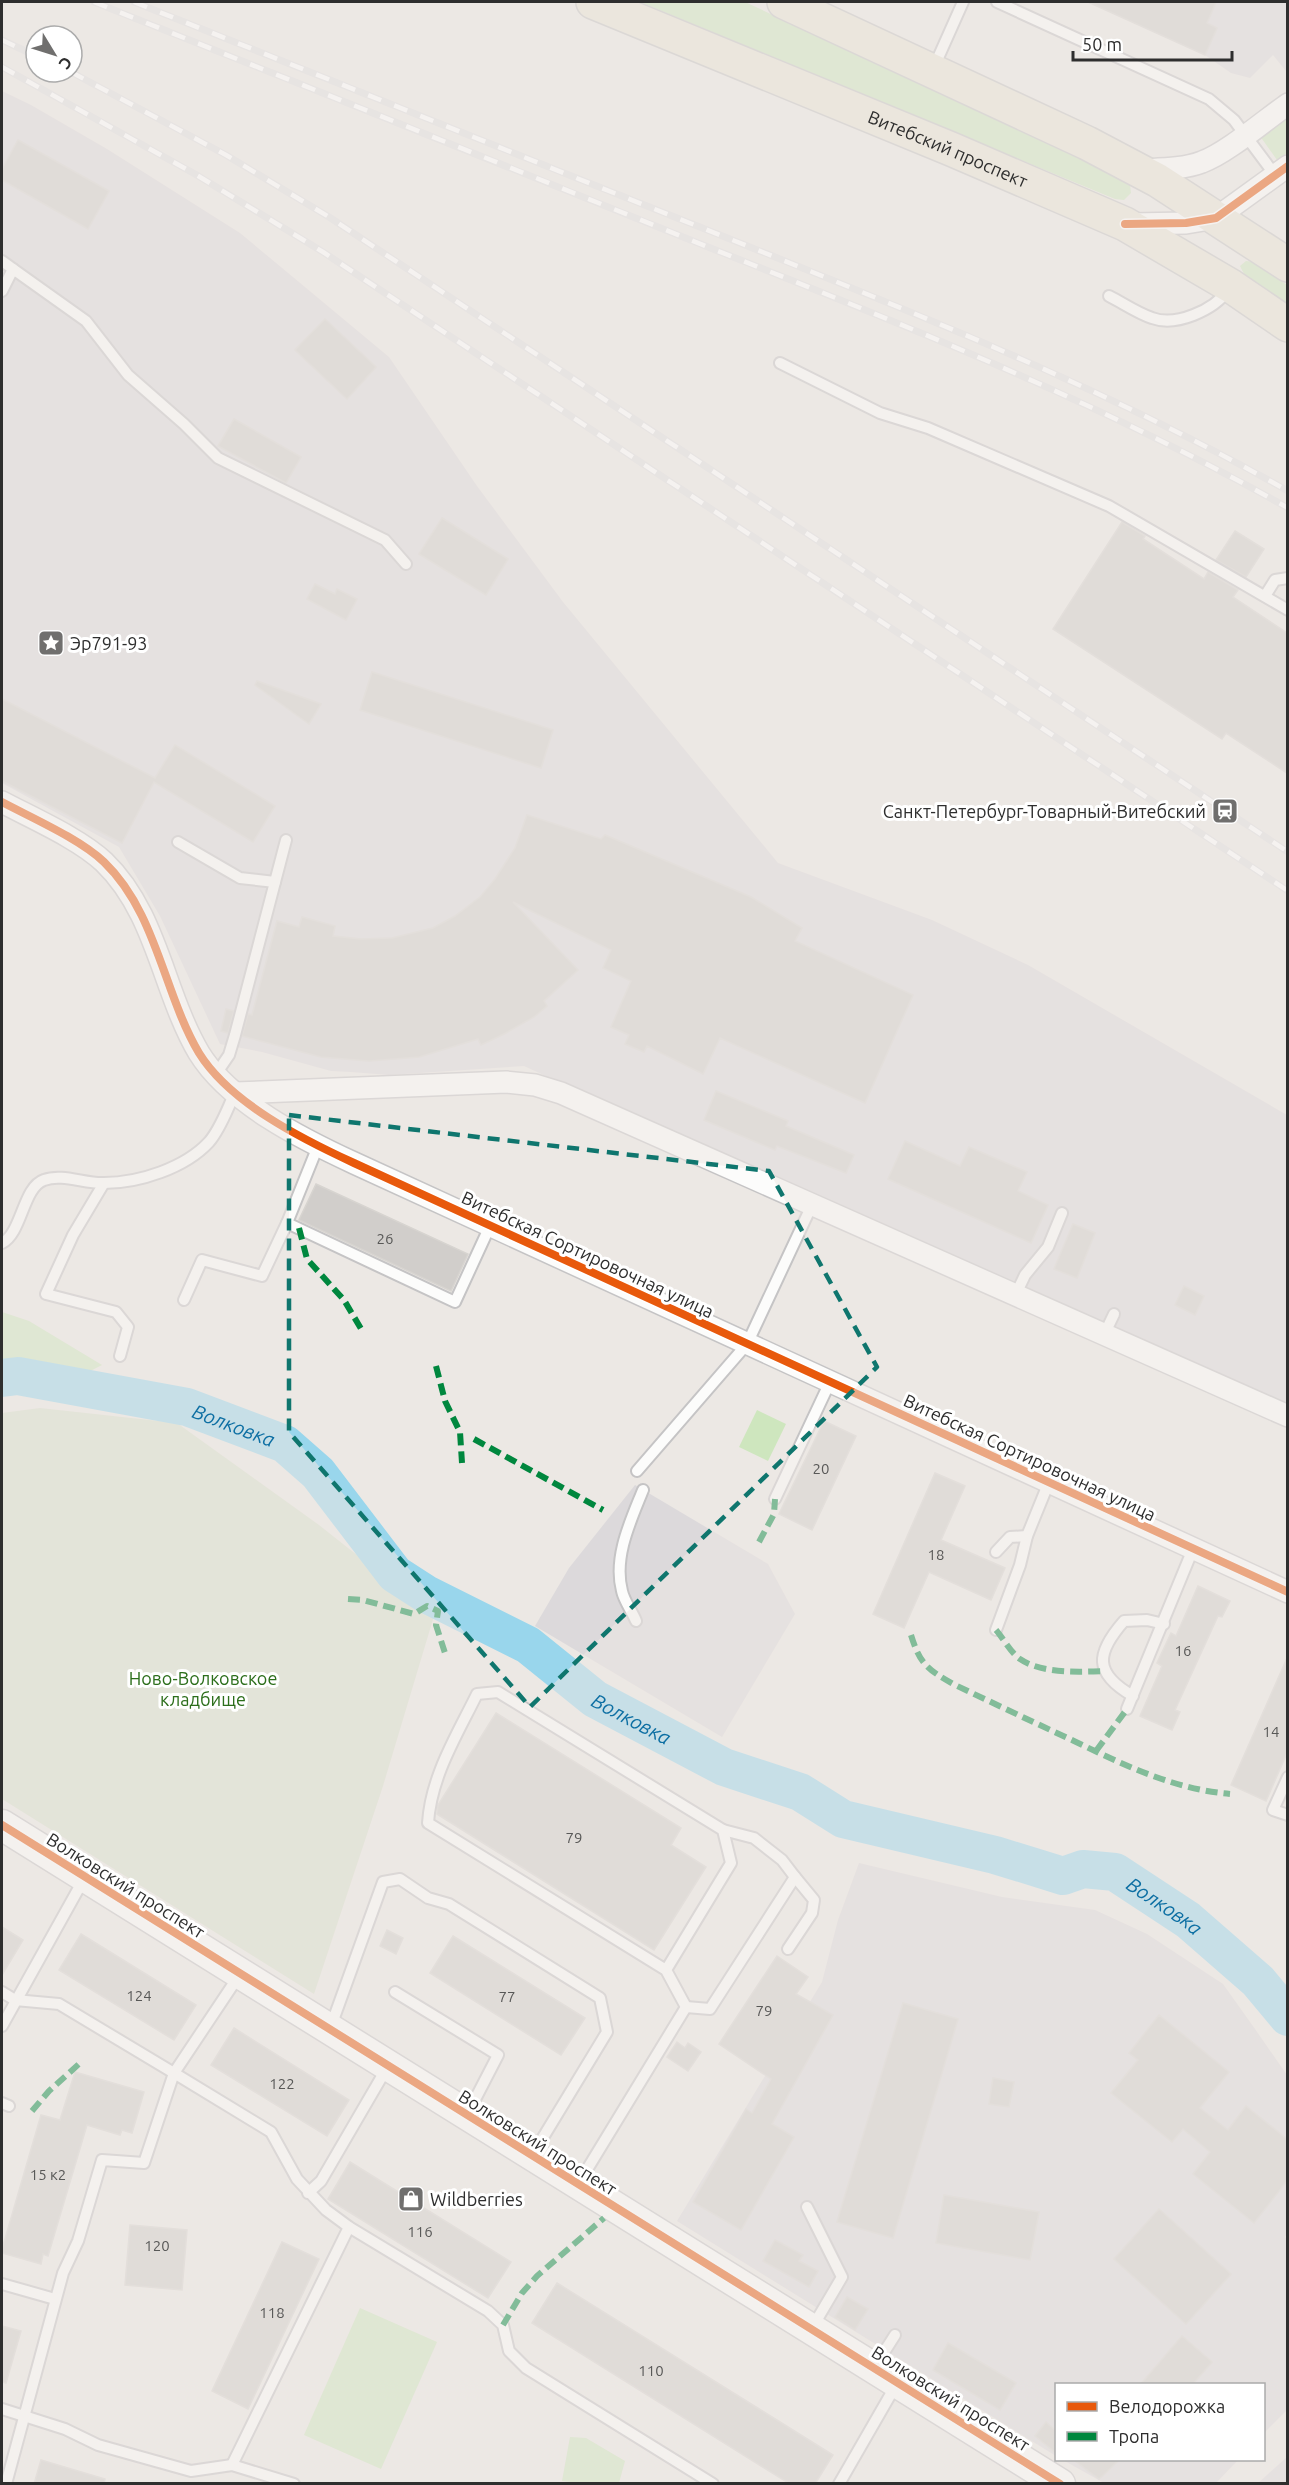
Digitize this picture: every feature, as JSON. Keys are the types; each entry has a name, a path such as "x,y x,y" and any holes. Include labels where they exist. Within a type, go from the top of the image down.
{"main road":[{"name":"Витебский проспект","path":"593,2 951,148 1125,224 1232,286 1287,325"},
{"path":"784,2 1087,143 1138,171 1275,256"},
{"path":"1232,286 1230,272 1235,258 1246,250 1275,256"}],"street":[{"path":"1138,171 1202,163 1219,154 1287,104"},
{"path":"1125,224 1176,224 1216,218 1281,170"},
{"name":"Витебская Сортировочная улица","path":"2,802 76,843 103,861 123,885 145,922 199,1053 235,1093 270,1118 318,1146 1287,1592"},
{"path":"235,1093 495,1083 535,1084 1287,1416"},
{"name":"Волковский проспект","path":"2,1825 1060,2484"}],"lane":[{"path":"933,70 963,2"},
{"path":"997,2 1209,99 1234,120 1281,170"},
{"path":"2,261 86,321 128,375 184,424 218,458 385,540 406,564"},
{"path":"2,291 13,269"},
{"path":"1109,296 1154,320 1176,319 1197,315 1210,308 1221,300 1232,286"},
{"path":"780,363 880,413 928,428 1109,506 1287,610"},
{"path":"1265,596 1275,580 1287,578"},
{"path":"216,1074 229,1055 286,840"},
{"path":"178,842 240,879 275,882"},
{"path":"2,1243 13,1231 34,1188 42,1180 54,1178 104,1184 150,1176 190,1157 209,1142 222,1122 235,1093"},
{"path":"184,1300 202,1260 262,1276 287,1223 318,1146"},
{"path":"104,1184 73,1235 46,1294 116,1312 128,1327 120,1356"},
{"path":"637,1470 747,1344 812,1205"},
{"path":"1015,1297 1025,1275 1048,1246 1062,1213"},
{"path":"287,1223 455,1302 490,1226"},
{"path":"1104,1335 1114,1314"},
{"path":"775,1499 830,1382"},
{"path":"996,1630 1020,1565 1027,1536 1049,1482"},
{"path":"636,1621 622,1591 620,1567 626,1532 643,1490"},
{"path":"996,1552 1010,1537 1027,1536"},
{"path":"1127,1709 1193,1549"},
{"path":"1133,1696 1114,1685 1104,1671 1101,1656 1110,1637 1124,1621 1147,1620 1164,1624"},
{"path":"686,2007 666,1970 428,1823 429,1803 444,1760 477,1694 498,1692 723,1830 754,1838 782,1860 814,1900 812,1913 788,1949"},
{"path":"1287,1777 1273,1810 1287,1815"},
{"path":"666,1970 731,1863 723,1830"},
{"path":"2,2026 85,1877"},
{"path":"686,2007 710,2008 795,1877"},
{"path":"329,2029 383,1882 400,1879 428,1898 449,1904 590,1991 600,1998 607,2032 532,2155"},
{"path":"6,2484 55,2299 63,2273 78,2241 102,2160 144,2163 174,2073 241,1974"},
{"path":"2,1992 15,2000 59,2004 272,2132 297,2179 326,2210 349,2227 488,2311 503,2325 509,2351 526,2368 713,2484"},
{"path":"395,1992 498,2055 467,2115"},
{"path":"578,2184 686,2007"},
{"path":"308,2193 321,2181 388,2066"},
{"path":"807,2207 842,2277 811,2329"},
{"path":"232,2465 349,2227"},
{"path":"2,2284 55,2299"},
{"path":"839,2484 886,2376 895,2335"},
{"path":"2,2409 65,2429 98,2445 191,2471 232,2465 294,2484"}],"highlighted area":[{"path":"289,1115 769,1171 877,1367 530,1707 289,1432"}],"shaded area":[{"path":"1088,2 1287,2 1287,70 1273,55 1250,78 1231,73 1205,55"},
{"path":"2,91 107,149 240,233 389,357 477,486 563,602 778,863 932,920 1028,965 1287,1115 1287,1409 1009,1288 524,1066 389,1075 331,1071 262,1052 220,1044 160,916 119,847 2,783"},
{"path":"635,1485 768,1564 795,1614 722,1737 535,1626 569,1568"},
{"path":"859,1863 1002,1897 1095,1910 1147,1934 1223,1984 1287,2075 1288,2231 1285,2237 1288,2241 1287,2410 1265,2432 1265,2383 1055,2383 1055,2455 677,2221 822,1982 838,1920"},
{"path":"1287,2457 1287,2483 1258,2483"},
{"path":"1065,2461 1237,2461 1215,2484 1104,2483"}],"green space":[{"path":"640,2 745,2 1124,179 1130,185 1131,193 1124,200 1115,199"},
{"path":"1287,116 1287,153 1277,160 1260,136"},
{"path":"1246,261 1254,262 1287,285 1287,304 1244,274 1240,266"},
{"path":"2,1312 29,1321 102,1365 61,1386 2,1380"},
{"name":"Ново-Волковское кладбище","path":"40,1408 177,1423 319,1525 434,1616 383,1786 314,1994 2,1799 2,1413"},
{"path":"757,1410 786,1424 768,1461 739,1447"},
{"path":"360,2308 437,2342 381,2469 304,2435"},
{"path":"570,2437 586,2438 625,2461 619,2483 562,2481"}],"building":[{"path":"1088,2 1216,2 1207,23 1217,28 1205,55"},
{"path":"18,140 109,191 88,229 2,180 2,169"},
{"path":"325,319 376,367 347,399 295,350"},
{"path":"234,419 301,457 286,483 218,446"},
{"path":"442,518 508,559 486,595 419,554"},
{"path":"1122,522 1145,536 1143,539 1204,579 1208,572 1238,590 1233,597 1287,633 1287,773 1226,733 1222,739 1053,629"},
{"path":"1235,531 1264,549 1246,577 1216,560"},
{"path":"315,584 335,594 337,589 357,599 346,620 307,599"},
{"path":"372,672 553,730 541,768 360,710"},
{"path":"257,681 321,704 309,724 255,685"},
{"path":"2,699 155,778 175,745 275,806 253,842 154,782 122,843 2,781"},
{"path":"527,815 601,839 605,835 751,897 802,928 795,941 913,995 865,1103 720,1038 703,1074 647,1046 644,1052 625,1044 629,1035 611,1027 631,981 603,968 611,950 513,902 578,970 544,1001 547,1006 534,1017 504,1034 481,1045 478,1039 419,1057 369,1061 321,1057 242,1036 248,1014 252,1015 277,921 299,927 302,917 335,926 333,936 361,939 392,938 433,928 455,916 480,897 495,879 515,848"},
{"path":"226,1009 234,1011 228,1033 221,1031"},
{"path":"716,1091 788,1121 786,1126 854,1155 846,1173 777,1146 775,1150 704,1120"},
{"path":"905,1141 960,1166 969,1147 1027,1172 1018,1191 1048,1205 1031,1243 888,1179"},
{"path":"316,1184 468,1254 451,1291 299,1220"},
{"path":"1073,1224 1095,1233 1077,1278 1054,1269"},
{"path":"1184,1286 1204,1296 1195,1315 1175,1305"},
{"path":"824,1421 856,1436 812,1530 779,1514"},
{"path":"935,1473 965,1486 941,1540 1005,1568 991,1600 929,1572 904,1628 873,1614"},
{"path":"1198,1586 1230,1601 1222,1617 1218,1616 1175,1710 1180,1712 1172,1730 1140,1716 1162,1666 1157,1663 1171,1633 1176,1636"},
{"path":"1287,1658 1287,1753 1266,1801 1231,1785"},
{"path":"496,1713 681,1828 671,1845 706,1867 654,1950 437,1814 438,1805"},
{"path":"2,1927 23,1940 2,1975"},
{"path":"387,1930 403,1938 396,1954 380,1946"},
{"path":"81,1934 196,2005 174,2040 59,1970"},
{"path":"453,1936 585,2018 561,2055 430,1973"},
{"path":"777,1956 808,1977 796,1994 833,2015 772,2124 794,2137 741,2230 693,2202 746,2109 752,2113 771,2079 719,2044"},
{"path":"903,2003 958,2019 893,2238 837,2222"},
{"path":"1159,2015 1229,2072 1200,2108 1228,2130 1246,2106 1287,2139 1287,2181 1254,2223 1193,2174 1210,2152 1183,2129 1172,2142 1111,2093 1138,2060 1129,2053"},
{"path":"234,2028 349,2100 327,2136 211,2065"},
{"path":"677,2042 685,2048 688,2043 701,2052 688,2071 667,2057"},
{"path":"75,2072 144,2092 132,2133 122,2130 120,2135 87,2125 48,2256 43,2254 41,2264 2,2253 41,2115 60,2120"},
{"path":"993,2078 1014,2082 1009,2107 989,2104"},
{"path":"350,2162 511,2262 488,2298 328,2199"},
{"path":"944,2195 1039,2212 1030,2260 936,2243"},
{"path":"1159,2209 1231,2274 1186,2324 1114,2259"},
{"path":"130,2225 187,2230 182,2290 125,2285"},
{"path":"775,2240 803,2255 799,2261 818,2271 809,2287 763,2261"},
{"path":"282,2242 319,2259 248,2409 212,2391"},
{"path":"557,2283 833,2455 815,2484 790,2484 532,2323"},
{"path":"847,2297 868,2309 855,2330 835,2317"},
{"path":"2,2326 21,2331 6,2383 2,2382"},
{"path":"1182,2336 1212,2362 1194,2383 1142,2383"},
{"path":"948,2343 1016,2383 1000,2410 933,2370"},
{"path":"1046,2422 1055,2430 1055,2452 1035,2436"},
{"path":"41,2460 105,2479 104,2484 34,2484"},
{"path":"1075,2461 1118,2461 1099,2479"}],"waterway":[{"name":"Волковка","path":"2,1378 18,1376 187,1407 285,1444 318,1473 395,1574 426,1594 528,1645 595,1699 724,1767 800,1792 843,1819 995,1855 1063,1876 1083,1869 1115,1872 1188,1920 1258,1981 1288,2017"}],"railway":[{"path":"94,2 936,339 1149,435 1288,508"},
{"path":"134,2 940,324 1151,419 1288,491"},
{"path":"2,40 24,50"},
{"path":"2,67 195,174 323,252 1288,891"},
{"path":"84,79 226,155 329,217 1288,852"}],"marked path":[{"path":"299,1228 307,1259 344,1300 363,1332"},
{"path":"436,1366 445,1401 460,1432 462,1463"},
{"path":"474,1439 603,1510"},
{"path":"759,1542 774,1514 775,1499"},
{"path":"348,1599 363,1600 414,1614 427,1606 438,1611 436,1625 445,1653"},
{"path":"996,1630 1013,1653 1029,1664 1050,1670 1104,1671"},
{"path":"911,1635 926,1665 953,1684 1149,1775 1189,1787 1230,1794"},
{"path":"1096,1751 1127,1709"},
{"path":"32,2111 49,2091 80,2063"},
{"path":"503,2325 522,2293 537,2276 604,2218"}],"cycle path":[{"path":"1125,224 1186,223 1216,218 1288,166"},
{"path":"2,802 82,845 104,862 122,882 148,929 176,1005 199,1053 212,1071 229,1088 290,1131 354,1163 1288,1592"},
{"path":"2,1825 1060,2484"}],"place":[{"name":"Эр791-93","path":"51,643"},
{"name":"Санкт-Петербург-Товарный-Витебский","path":"1225,811"},
{"name":"Wildberries","path":"411,2199"}]}
